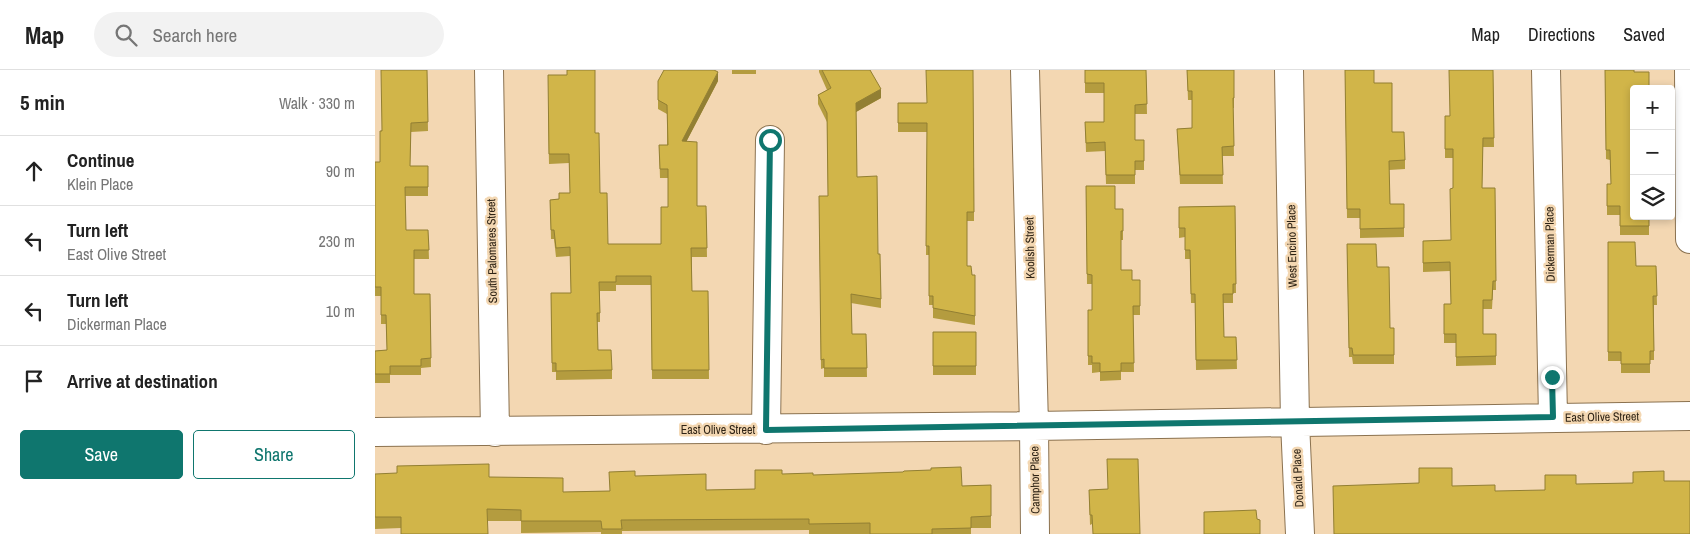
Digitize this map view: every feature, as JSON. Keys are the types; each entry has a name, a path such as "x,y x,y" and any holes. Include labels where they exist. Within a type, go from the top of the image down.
{"street":[{"name":"South Palomares Street","path":"489,70 495,432"},
{"name":"Koolish Street","path":"1025,70 1034,426"},
{"name":"West Encino Place","path":"1289,70 1295,422"},
{"name":"Dickerman Place","path":"1546,70 1553,417"},
{"path":"1689,70 1690,239"},
{"path":"766,430 770,140"},
{"name":"East Olive Street","path":"375,432 766,430 1690,416"},
{"name":"Donald Place","path":"1295,422 1300,534"},
{"name":"Camphor Place","path":"1034,426 1035,534"}],"building":[{"path":"381,70 427,70 428,122 411,123 410,166 428,166 428,187 405,187 406,230 428,230 429,250 414,250 414,294 430,294 431,358 421,359 421,366 390,366 390,374 375,374 375,351 387,350 386,315 381,315 381,287 375,287 375,162 380,162 380,131 382,131"},
{"path":"567,70 595,70 595,133 599,133 600,193 607,193 608,244 661,244 661,207 668,207 668,169 660,169 659,145 668,145 667,105 658,100 658,81 664,70 714,70 718,72 682,141 697,142 697,206 706,206 707,248 691,248 692,291 708,291 709,370 652,370 651,276 616,276 616,282 599,282 600,313 597,313 598,350 611,350 612,370 556,371 556,363 552,363 551,293 571,293 570,247 556,248 554,230 551,230 550,200 559,199 559,193 570,193 569,154 549,154 548,75 567,75"},
{"path":"822,70 870,70 881,89 856,103 857,177 877,176 878,254 880,254 881,299 851,294 852,334 866,334 867,368 824,368 824,359 821,360 819,196 828,196 827,113 818,95 831,88"},
{"path":"926,70 973,70 974,212 967,212 967,266 971,266 972,275 975,275 975,316 933,308 933,296 929,296 929,246 926,246 927,123 898,123 898,103 927,103"},
{"path":"1085,70 1146,70 1147,104 1135,105 1135,140 1144,140 1144,161 1135,161 1135,175 1106,175 1105,142 1086,143 1085,122 1104,122 1104,83 1085,83"},
{"path":"1187,70 1234,70 1234,146 1222,147 1223,175 1180,175 1177,129 1192,128 1192,91 1188,91"},
{"path":"1345,70 1374,70 1374,83 1392,83 1392,132 1404,132 1405,160 1389,161 1390,204 1404,204 1404,228 1360,229 1360,209 1347,209"},
{"path":"1449,70 1493,70 1494,138 1483,138 1482,188 1495,188 1496,281 1493,281 1492,300 1483,300 1483,334 1496,334 1496,356 1456,357 1456,334 1444,334 1444,304 1451,304 1450,262 1423,263 1423,241 1451,240 1450,189 1453,188 1453,149 1445,149 1445,116 1450,116"},
{"path":"1605,70 1649,72 1649,85 1630,85 1630,220 1649,220 1649,226 1620,226 1620,206 1607,206 1607,184 1611,184 1610,150 1606,150"},
{"path":"1086,186 1115,186 1115,209 1123,209 1121,270 1132,270 1132,280 1140,280 1140,306 1133,306 1134,363 1121,363 1121,371 1100,372 1100,363 1092,363 1092,356 1088,356 1088,310 1092,310 1092,275 1087,274"},
{"path":"1235,206 1236,284 1233,284 1233,294 1223,294 1224,337 1236,337 1237,360 1196,360 1195,294 1191,294 1190,250 1185,250 1185,228 1179,228 1179,207"},
{"path":"1608,242 1635,242 1636,266 1656,266 1657,296 1653,296 1654,351 1650,351 1650,364 1621,364 1621,352 1608,352"},
{"path":"1347,244 1376,244 1377,267 1389,267 1390,328 1394,328 1394,355 1353,355 1352,348 1349,348"},
{"path":"933,332 976,332 976,366 933,366"},
{"path":"1107,459 1138,459 1140,534 1093,534 1089,490 1108,489"},
{"path":"489,464 489,477 563,478 563,492 610,491 609,472 635,471 635,476 706,474 706,490 755,489 755,470 782,470 782,474 813,473 813,475 903,472 931,470 931,468 961,467 962,486 991,485 991,516 971,517 971,528 932,529 932,534 870,534 870,523 809,524 809,519 621,520 622,529 602,529 601,521 521,521 521,510 487,509 488,534 401,534 401,517 375,517 375,474 397,473 397,466"},
{"path":"1419,468 1452,468 1452,486 1495,485 1495,491 1545,490 1545,475 1576,475 1576,484 1633,483 1633,472 1664,471 1664,481 1690,481 1690,534 1334,534 1333,486 1419,483"},
{"path":"1256,510 1257,519 1260,520 1260,534 1204,534 1204,512"}],"route":[{"path":"770,140 766,430 1553,417 1552,377"}]}
